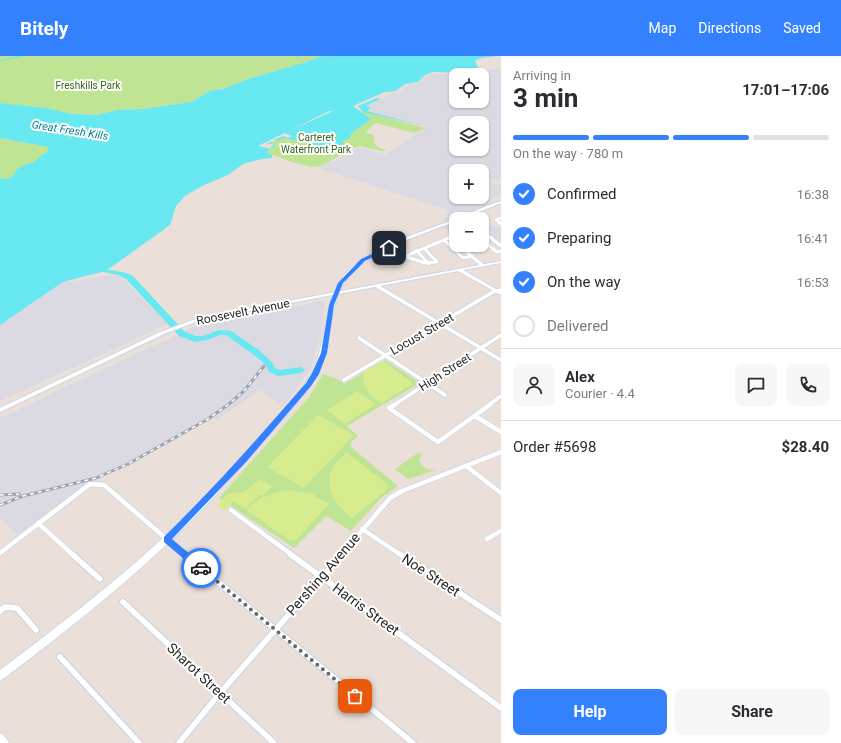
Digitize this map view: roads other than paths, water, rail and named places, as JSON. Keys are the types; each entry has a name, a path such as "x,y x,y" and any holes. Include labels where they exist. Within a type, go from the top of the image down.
{"main road":[{"path":"475,212 501,202"},
{"path":"0,676 126,575 193,514 243,460 315,374 324,353 331,305 335,294 341,283 363,260 449,222"}],"street":[{"path":"501,218 496,220 501,224"},
{"path":"489,237 501,246"},
{"path":"396,260 416,250 449,238"},
{"path":"444,240 463,258 472,256"},
{"path":"489,246 496,252 501,251"},
{"path":"403,256 429,264 437,262 424,248"},
{"path":"416,250 429,264"},
{"path":"467,252 482,266"},
{"name":"Roosevelt Avenue","path":"0,410 178,326 200,319 501,262"},
{"path":"459,270 499,290 501,294"},
{"path":"377,286 501,360"},
{"name":"Locust Street","path":"344,380 499,290"},
{"name":"High Street","path":"475,416 438,442 389,408 501,335"},
{"path":"359,338 445,395"},
{"path":"501,396 475,416 501,432"},
{"name":"Pershing Avenue","path":"179,743 275,629 390,498 402,491 501,452"},
{"path":"466,466 484,478 501,493"},
{"path":"0,552 90,484 104,485 166,539 413,743"},
{"name":"Harris Street","path":"231,510 501,708"},
{"path":"38,523 100,578"},
{"name":"Noe Street","path":"362,529 501,620"},
{"path":"487,539 501,531"},
{"name":"Sharot Street","path":"123,602 274,743"},
{"path":"0,611 6,607 17,608 36,630"},
{"path":"60,657 139,743"},
{"path":"0,737 5,743"}],"water":[{"name":"Great Fresh Kills","path":"322,56 498,56 481,58 475,61 478,68 449,68 449,72 433,72 425,75 418,82 405,84 396,91 385,92 353,106 371,119 351,134 350,138 342,141 344,144 342,146 325,150 316,145 284,138 271,143 276,146 266,152 272,155 272,158 243,164 228,175 202,186 185,196 176,206 170,225 113,266 105,271 63,282 0,325 0,178 7,179 13,176 17,169 32,163 48,151 48,147 0,138 0,103 46,108 73,114 97,115 117,110 143,109 191,102 210,91 226,88 251,78"},
{"path":"377,98 380,99 366,106 371,108 367,111 424,126 363,112 358,106"}],"waterway":[{"path":"0,61 22,56"},
{"path":"105,271 120,273 129,277 182,334 195,339 204,338 219,332 228,333 257,353 269,364 272,370 279,373 301,370"}],"railway":[{"path":"0,505 23,496 96,478 128,464 208,419 229,404 244,391 264,366"},
{"path":"0,495 19,494"}],"park label":[{"name":"Freshkills Park","path":"88,85"},
{"name":"Carteret Waterfront Park","path":"316,142"}]}
